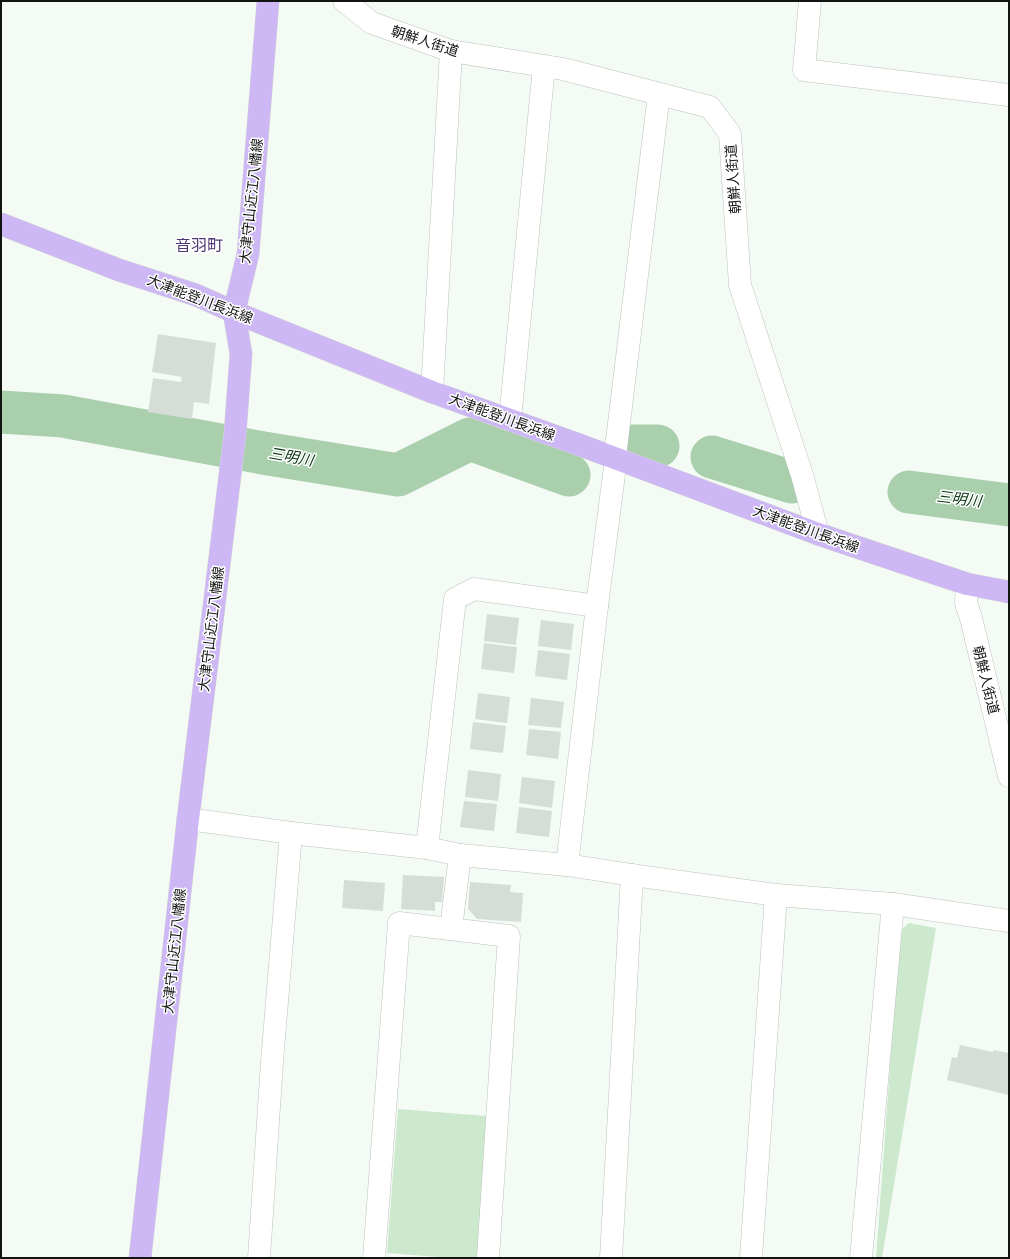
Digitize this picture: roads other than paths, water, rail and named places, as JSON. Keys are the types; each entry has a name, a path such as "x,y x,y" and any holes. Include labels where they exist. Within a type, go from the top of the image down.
{"main road":[{"name":"大津守山近江八幡線","path":"140,1258 188,818 235,434 241,354 234,312 248,254 268,1"},
{"name":"大津能登川長浜線","path":"1,224 119,270 196,295 234,312 432,392 818,534 967,584 1009,592"}],"street":[{"name":"朝鮮人街道","path":"344,1 372,23 451,52 563,69 710,107 730,134 740,285 818,534"},
{"path":"810,1 804,70 1009,95"},
{"path":"432,392 451,52"},
{"path":"510,420 544,66"},
{"path":"567,865 659,94"},
{"name":"朝鮮人街道","path":"967,584 966,603 971,618 1009,776"},
{"path":"427,848 455,599 474,590 597,606"},
{"path":"188,818 291,833 427,848 460,855 567,865 776,895 893,904 1009,920"},
{"path":"259,1258 272,1062 291,833"},
{"path":"451,929 460,855"},
{"path":"611,1258 632,875"},
{"path":"750,1258 776,895"},
{"path":"861,1258 893,904"},
{"path":"374,1258 399,923 510,936 488,1258"}],"waterway":[{"name":"三明川","path":"1,412 63,416 263,453 398,475 470,439 569,475"},
{"name":"三明川","path":"632,446 658,446"},
{"name":"三明川","path":"712,457 792,482"},
{"name":"三明川","path":"909,492 1009,505"}],"district":[{"name":"音羽町","path":"199,245"}]}
